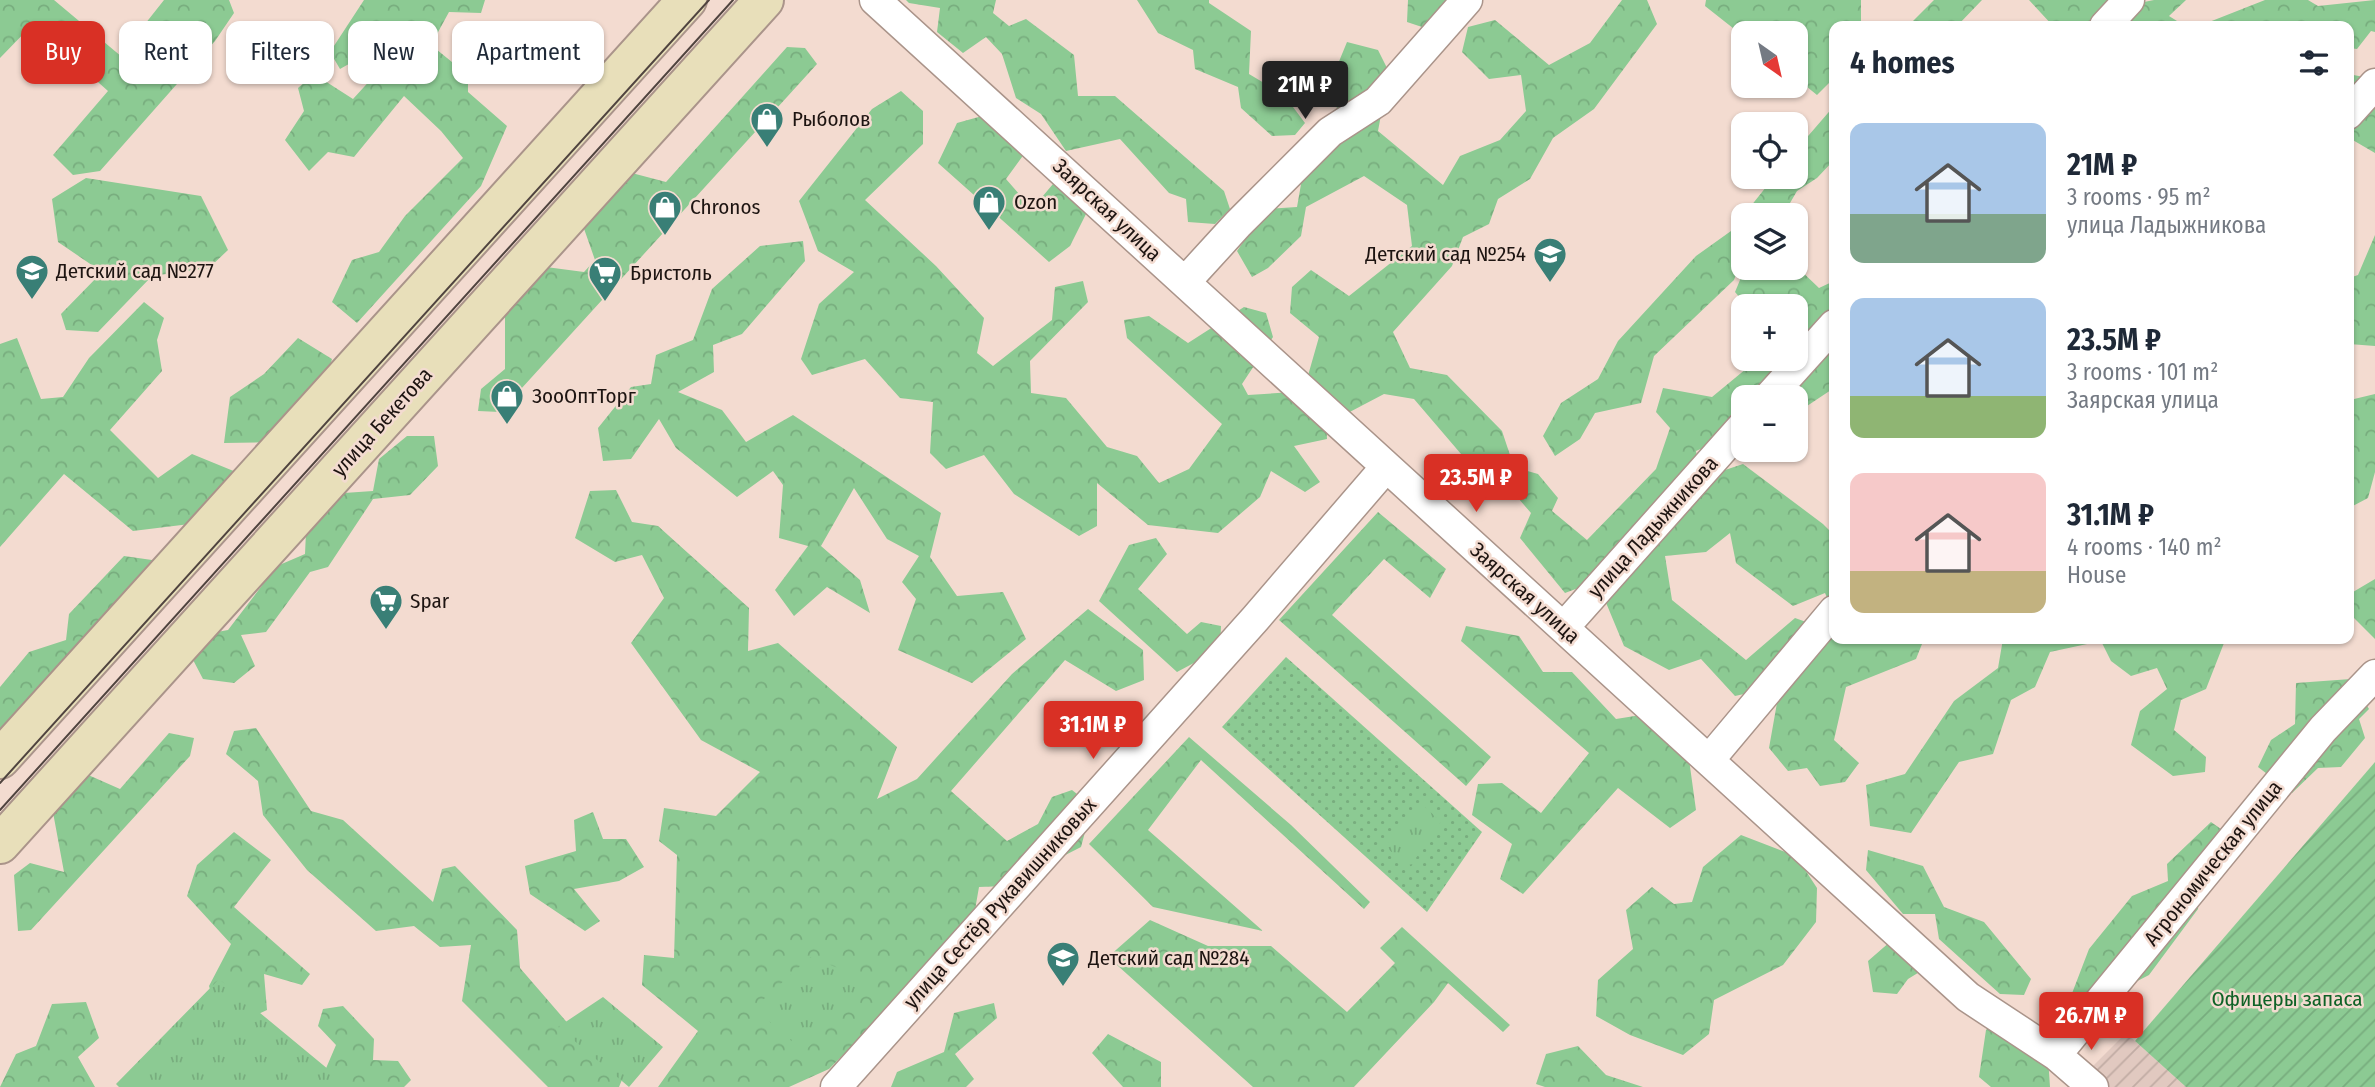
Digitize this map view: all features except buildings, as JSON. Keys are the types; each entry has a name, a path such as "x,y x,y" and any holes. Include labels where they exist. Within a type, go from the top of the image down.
{"main road":[{"path":"0,759 687,0"},
{"name":"улица Бекетова","path":"0,844 764,0"}],"street":[{"name":"Заярская улица","path":"875,0 1968,997 2056,1055 2093,1087"},
{"path":"1185,282 1238,224 1330,132 1378,101 1467,0"},
{"path":"2110,21 2129,0"},
{"path":"2354,107 2375,84"},
{"path":"1780,385 1829,331"},
{"name":"улица Ладыжникова","path":"1564,627 1731,439"},
{"name":"улица Сестёр Рукавишниковых","path":"836,1087 1255,619 1386,467"},
{"path":"1709,760 1829,617"},
{"name":"Агрономическая улица","path":"2056,1055 2323,729 2375,675"}],"shaded area":[{"path":"2126,1033 2186,1087 2072,1087"}],"green space":[{"path":"0,0 54,0 79,21 21,21 21,36 0,58"},
{"path":"164,0 229,0 234,13 226,21 212,44 212,21 147,21"},
{"path":"364,0 485,0 481,13 449,12 438,32 438,21 350,21"},
{"path":"906,0 996,0 993,13 1009,26 1026,19 1074,55 1078,96 1115,96 1224,191 1230,209 1215,224 1188,222 1186,199 1169,193 1120,139 1066,151 1041,114 1016,98 1002,54 986,37 963,53 937,32 940,8 909,3"},
{"path":"1137,0 1209,0 1209,3 1251,31 1249,74 1284,95 1305,123 1295,135 1272,136 1241,108 1238,87 1195,69 1193,50 1158,33"},
{"path":"1408,0 1474,0 1431,30 1407,22"},
{"path":"1622,0 1647,0 1657,24 1594,109 1553,138 1530,179 1498,199 1489,224 1463,237 1452,266 1393,332 1410,368 1447,375 1502,431 1510,455 1495,471 1467,461 1414,399 1384,394 1344,415 1305,386 1319,337 1290,313 1292,287 1311,270 1349,296 1412,246 1407,205 1364,176 1306,207 1301,236 1268,268 1252,277 1237,251 1266,209 1297,207 1303,173 1354,131 1326,93 1347,42 1378,50 1389,72 1378,131 1443,185 1460,156 1500,140 1526,111 1521,75 1489,79 1462,52 1468,27 1495,20 1549,65 1590,43"},
{"path":"1706,0 1861,0 1861,21 1829,21 1829,83 1817,95 1808,88 1808,21 1731,21 1731,27 1705,6"},
{"path":"1934,0 1982,0 1962,21 1913,21"},
{"path":"2029,0 2120,0 2101,21 2048,21"},
{"path":"2154,0 2186,0 2169,16 2177,21 2114,21 2129,5"},
{"path":"2265,0 2308,0 2318,6 2375,0 2375,32 2371,31 2357,49 2354,49 2354,21 2212,21"},
{"path":"348,24 348,64 340,69 334,59 334,46"},
{"path":"105,43 119,54 119,84 177,84 100,171 73,175 53,155 108,91 100,84 105,84"},
{"path":"787,47 805,48 817,64 500,412 478,411 481,389 505,369 505,310 546,267 584,272 595,260 582,223 628,172 666,182"},
{"path":"438,51 452,62 452,84 468,84 468,92 507,126 481,186 357,323 332,302 352,260 379,252 405,216 463,158 441,131 404,96 354,157 328,152 309,171 285,140 304,111 298,88 303,84 330,84 353,99 367,84 438,84"},
{"path":"2354,75 2375,79 2375,153 2354,141"},
{"path":"901,91 923,111 923,144 865,200 936,266 984,318 977,353 993,366 1052,320 1055,287 1083,281 1088,302 1030,361 1031,393 1066,398 1107,447 1137,456 1159,483 1189,469 1222,424 1127,338 1124,320 1149,316 1188,343 1244,307 1266,313 1273,337 1242,384 1248,395 1293,392 1326,418 1327,439 1294,446 1320,482 1305,492 1271,471 1260,497 1218,533 1148,525 1097,483 1097,526 1079,536 1014,494 984,455 946,469 930,453 933,402 900,398 865,359 812,375 801,359 819,304 854,272 818,251 799,201 872,109"},
{"path":"1829,112 1829,165 1808,184 1808,136"},
{"path":"993,113 1030,146 1006,179 1032,209 1058,178 1091,204 1070,246 1049,262 938,163 957,123"},
{"path":"86,178 201,196 228,250 209,268 152,276 98,332 66,330 61,314 102,272 58,242 52,199"},
{"path":"1765,189 1800,189 1790,203 1753,203"},
{"path":"1731,231 1731,280 1734,280 1654,356 1641,403 1595,413 1580,439 1555,456 1543,436 1561,403 1598,379 1618,341 1696,256"},
{"path":"2375,235 2375,346 2354,344 2354,276 2358,275"},
{"path":"803,241 805,261 742,334 713,345 714,372 678,392 722,410 746,442 793,415 941,513 930,557 957,596 1003,592 1026,639 972,683 898,650 916,599 902,582 919,556 887,539 854,488 821,546 860,580 870,613 827,587 794,616 775,590 808,546 779,538 783,485 773,471 737,497 676,448 659,419 631,459 603,461 598,428 631,387 651,384 656,355 693,340 712,289 760,246"},
{"path":"1808,277 1819,288 1829,283 1829,391 1808,405 1808,385 1795,385 1797,371 1808,371 1808,294 1735,292 1740,280 1808,280"},
{"path":"144,302 164,318 157,340 162,371 110,430 158,478 192,454 236,472 214,521 133,531 64,474 0,547 0,344 17,338 41,399 63,397 89,358"},
{"path":"298,338 332,359 320,404 290,410 278,442 224,443 230,397 264,374"},
{"path":"1743,371 1773,371 1766,385 1731,385 1731,415 1719,441 1696,451 1701,478 1743,464 1829,530 1829,602 1825,593 1793,606 1736,563 1730,533 1706,552 1665,556 1672,600 1746,660 1795,618 1829,630 1829,644 1922,644 1916,659 1846,687 1834,740 1859,763 1845,782 1820,786 1807,768 1788,771 1769,748 1780,686 1735,696 1701,659 1669,670 1624,646 1597,581 1565,593 1520,538 1531,513 1512,491 1521,469 1538,474 1558,498 1552,511 1587,540 1656,469 1670,428 1656,412 1663,388 1712,397"},
{"path":"2375,394 2375,472 2368,498 2354,505 2354,399"},
{"path":"407,436 434,436 438,466 410,495 373,499 328,567 310,572 266,632 241,635 255,666 234,683 203,679 191,656 201,635 228,630 277,566 305,554 306,532 344,493 373,491 379,459"},
{"path":"616,490 632,522 658,526 749,608 748,651 778,643 897,747 877,799 917,779 1012,674 1088,609 1143,650 1144,680 1116,691 1065,660 951,791 1007,841 1038,824 1052,797 1072,790 1092,806 1081,847 1005,886 979,887 972,927 829,1069 789,1087 658,1087 698,1031 642,985 644,955 674,958 677,855 659,841 664,808 716,816 760,772 701,740 631,643 664,598 642,555 615,562 575,538 590,491"},
{"path":"1378,512 1446,569 1430,598 1384,559 1332,615 1491,757 1466,786 1279,620"},
{"path":"1156,538 1167,554 1138,589 1187,634 1201,622 1221,626 1220,649 1177,672 1099,601 1129,545"},
{"path":"124,556 152,560 160,581 0,755 0,687 29,652 66,640 69,614"},
{"path":"2375,579 2375,639 2354,618 2354,591"},
{"path":"1466,626 1519,636 1543,672 1572,672 1616,719 1647,714 1688,752 1696,810 1670,828 1618,788 1523,894 1500,879 1512,844 1472,815 1478,784 1502,783 1541,813 1589,753 1461,641"},
{"path":"2002,644 2087,644 2050,652 2035,687 2011,700 1993,754 1959,762 1911,833 1870,826 1866,785 1905,774 1954,701 1998,668"},
{"path":"2102,644 2224,644 2206,689 2181,700 2174,730 2206,757 2205,772 2173,776 2131,745 2140,711 2167,689 2157,668 2131,676 2111,661"},
{"path":"1286,657 1482,832 1427,912 1222,727"},
{"path":"2351,679 2369,709 2359,719 2365,738 2341,767 2318,768 2292,793 2258,767 2271,740 2295,724 2296,683"},
{"path":"256,728 311,811 343,820 433,902 442,869 455,866 517,930 520,968 584,1042 631,1058 619,1087 548,1087 462,1001 471,945 440,947 414,926 376,931 307,870 263,815 258,781 226,754 234,731"},
{"path":"169,733 194,738 190,756 31,930 18,931 14,875 30,863 64,872 52,807 86,774 120,789"},
{"path":"1189,737 1291,825 1370,902 1364,909 1201,760 1148,830 1263,931 1153,907 1089,844"},
{"name":"Офицеры запаса","path":"2375,762 2375,1087 2186,1087 2135,1041"},
{"path":"1421,803 1441,822 1409,868 1385,846"},
{"path":"593,812 603,839 626,839 644,867 619,881 574,889 600,921 585,931 530,894 525,866 576,851 574,820"},
{"path":"2211,822 2228,834 2200,889 2198,909 2149,975 2087,1007 2071,996 2089,949 2132,896 2168,881 2167,864"},
{"path":"234,832 271,860 234,907 310,974 302,985 264,974 267,1010 243,1021 217,1012 209,986 231,944 187,896 197,865"},
{"path":"1741,835 1796,856 1817,888 1816,922 1783,965 1714,1000 1709,1034 1683,1055 1630,1035 1596,1016 1598,980 1633,949 1626,910 1652,887 1674,904 1692,902 1703,867"},
{"path":"1868,850 1923,866 1944,907 1984,922 2031,979 2024,995 2000,994 1939,939 1935,914 1903,914 1866,870"},
{"path":"1150,920 1208,946 1271,946 1347,1012 1395,963 1380,948 1402,927 1510,1025 1503,1032 1448,983 1434,1002 1354,1087 1253,1087 1108,957"},
{"path":"1891,941 1926,968 1908,979 1897,994 1873,992 1868,961"},
{"path":"810,957 871,981 804,1052 754,1008"},
{"path":"219,979 346,1084 343,1087 119,1087 116,1084"},
{"path":"603,997 663,1047 629,1087 558,1027"},
{"path":"86,1002 99,1038 78,1057 95,1087 0,1087 16,1054 36,1046 52,1004"},
{"path":"994,1003 997,1018 955,1054 974,1079 966,1087 891,1087 897,1072 944,1052 954,1013"},
{"path":"343,1006 374,1039 373,1060 398,1061 411,1080 404,1087 328,1087 324,1073 336,1045 318,1026 323,1009"},
{"path":"1997,1020 2046,1028 2050,1087 1991,1087 1979,1077 1986,1030"},
{"path":"1108,1034 1161,1062 1161,1087 1123,1087 1092,1053"},
{"path":"1578,1046 1606,1075 1643,1087 1545,1087 1536,1084 1546,1054"}],"tram line":[{"path":"0,783 709,0"},
{"path":"0,810 733,0"}],"place":[{"name":"Рыболов","path":"767,149"},
{"name":"Ozon","path":"989,232"},
{"name":"Chronos","path":"665,237"},
{"name":"Детский сад №254","path":"1550,284"},
{"name":"Детский сад №277","path":"32,301"},
{"name":"Бристоль","path":"605,303"},
{"name":"ЗооОптТорг","path":"507,426"},
{"name":"Spar","path":"386,631"},
{"name":"Детский сад №284","path":"1063,988"}]}
